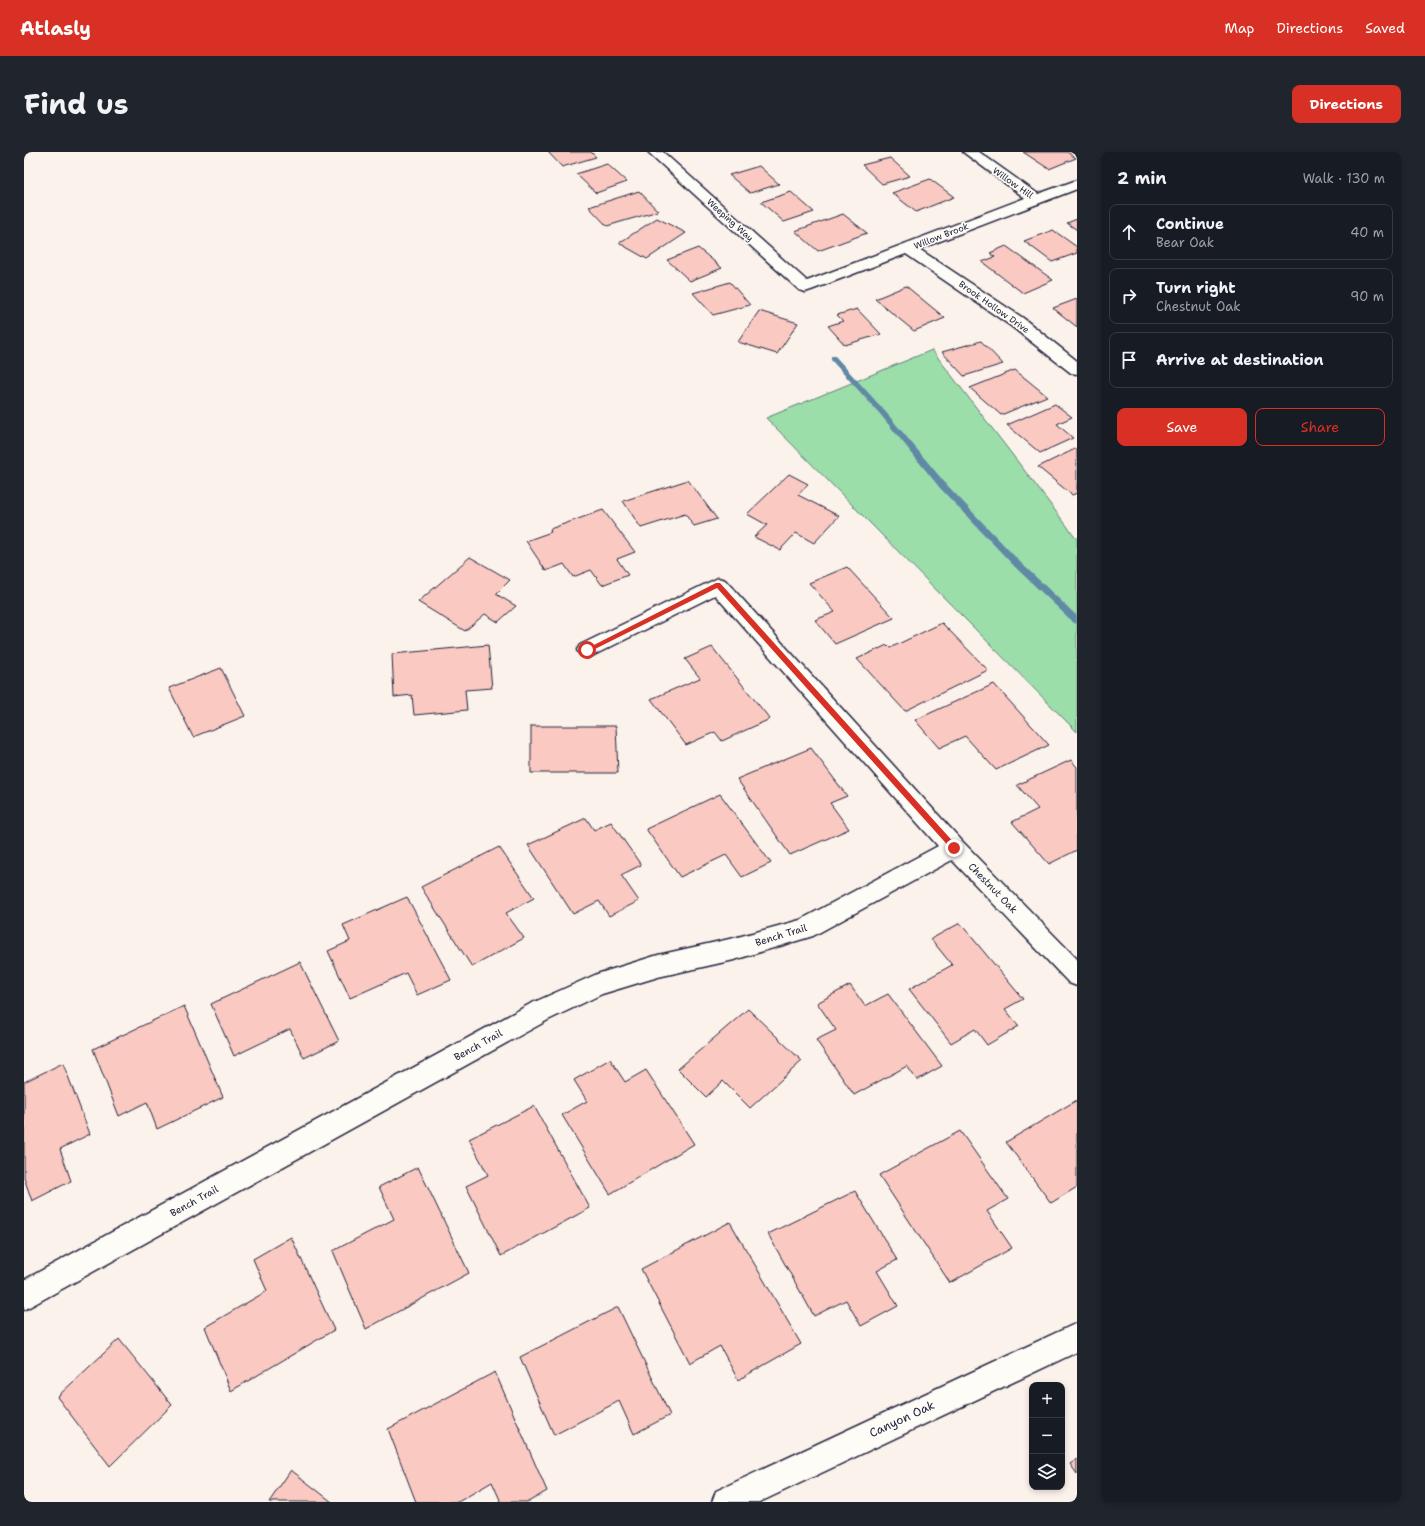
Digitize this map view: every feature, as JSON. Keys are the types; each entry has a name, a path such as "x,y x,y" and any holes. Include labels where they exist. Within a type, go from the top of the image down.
{"street":[{"name":"Weeping Way","path":"655,152 805,287"},
{"name":"Willow Hill","path":"970,152 1037,200"},
{"name":"Willow Brook","path":"805,287 1077,184"},
{"name":"Brook Hollow Drive","path":"908,249 1017,322 1077,369"},
{"name":"Chestnut Oak","path":"587,650 718,585 954,848 1077,975"},
{"name":"Bench Trail","path":"24,1296 36,1288 546,1009 597,984 658,966 805,929 954,848"},
{"name":"Canyon Oak","path":"727,1502 1077,1337"}],"green space":[{"path":"932,350 1077,539 1077,732 766,418"}],"building":[{"path":"548,152 591,152 596,157 562,167"},
{"path":"1023,152 1067,152 1076,158 1049,169"},
{"path":"890,158 910,176 882,184 862,165"},
{"path":"607,164 627,182 596,193 576,174"},
{"path":"759,166 779,184 750,193 729,175"},
{"path":"930,179 954,197 916,212 892,193"},
{"path":"639,191 658,211 607,226 589,207"},
{"path":"791,192 814,212 784,222 761,202"},
{"path":"843,214 867,233 818,251 795,231"},
{"path":"657,218 686,233 647,259 619,243"},
{"path":"1077,219 1077,230 1067,223"},
{"path":"1053,230 1077,247 1077,253 1052,262 1024,241"},
{"path":"1006,246 1053,280 1023,293 982,262 995,257 990,253"},
{"path":"698,248 722,268 690,281 667,260"},
{"path":"730,282 750,305 713,315 693,293"},
{"path":"906,286 945,318 914,331 875,299"},
{"path":"1077,299 1077,327 1053,308"},
{"path":"857,309 881,334 845,345 828,326 843,321 837,315"},
{"path":"759,311 798,323 777,354 738,342"},
{"path":"981,341 1003,364 964,376 942,352"},
{"path":"1015,370 1047,396 1001,415 970,388"},
{"path":"1055,404 1072,417 1057,424 1073,438 1040,453 1007,425"},
{"path":"1077,448 1077,493 1072,495 1038,467"},
{"path":"789,474 808,484 798,495 839,516 814,543 796,533 780,550 754,537 767,525 747,514"},
{"path":"688,480 717,519 694,526 685,514 641,528 623,501"},
{"path":"603,510 635,552 617,559 628,575 602,585 591,570 573,577 564,564 546,571 526,541 551,532 550,529"},
{"path":"470,557 510,580 496,594 516,606 498,622 485,614 465,631 418,602"},
{"path":"847,567 894,618 835,644 815,620 835,612 809,583"},
{"path":"942,623 988,670 905,711 857,659 887,645 890,648"},
{"path":"488,645 492,688 465,690 467,710 414,715 412,695 394,697 392,654"},
{"path":"712,647 770,719 722,741 715,732 686,745 651,699 700,678 685,659"},
{"path":"221,668 245,716 193,737 169,688"},
{"path":"994,684 1049,745 996,770 965,736 939,748 915,720"},
{"path":"531,726 616,726 618,773 531,773"},
{"path":"811,748 847,796 830,803 849,829 790,855 737,779"},
{"path":"1071,760 1077,767 1077,850 1049,864 1012,822 1038,809 1017,785"},
{"path":"720,794 771,863 742,877 726,855 680,877 646,829"},
{"path":"586,818 594,830 611,822 641,865 621,875 639,901 609,916 599,901 573,914 528,845"},
{"path":"499,847 534,898 506,913 524,938 472,967 421,887"},
{"path":"407,897 451,980 417,995 406,973 350,998 328,951 350,941 343,925"},
{"path":"960,923 1023,999 1005,1009 1019,1026 987,1045 975,1029 951,1043 909,989 952,965 931,939"},
{"path":"300,962 339,1041 304,1058 290,1029 234,1056 211,1004"},
{"path":"850,985 865,1006 888,994 942,1066 917,1080 907,1066 854,1095 816,1040 836,1030 817,1003"},
{"path":"184,1006 223,1097 157,1129 147,1102 119,1116 93,1049"},
{"path":"748,1009 802,1061 750,1108 723,1081 706,1097 678,1069"},
{"path":"610,1059 625,1082 646,1070 694,1144 610,1194 562,1115 587,1101 574,1080"},
{"path":"63,1063 90,1134 60,1149 71,1181 32,1201 24,1178 24,1082"},
{"path":"1077,1100 1077,1187 1051,1203 1006,1142"},
{"path":"534,1106 590,1208 501,1256 466,1186 488,1175 469,1139"},
{"path":"960,1131 1008,1199 987,1211 1012,1248 950,1283 879,1175"},
{"path":"418,1167 469,1273 366,1329 333,1251 394,1219 379,1187"},
{"path":"855,1191 897,1260 877,1271 898,1306 861,1326 846,1300 814,1316 768,1234"},
{"path":"730,1222 801,1344 738,1380 720,1346 690,1363 641,1269"},
{"path":"291,1237 334,1330 231,1391 205,1327 267,1291 253,1259"},
{"path":"618,1307 670,1415 634,1434 619,1401 554,1435 520,1357"},
{"path":"119,1339 172,1405 110,1466 57,1397"},
{"path":"495,1372 547,1491 528,1502 501,1502 492,1482 458,1502 416,1502 388,1429"},
{"path":"1077,1459 1077,1474 1070,1464"},
{"path":"291,1470 332,1502 269,1502"}],"waterway":[{"path":"833,358 882,412 943,486 1018,565 1077,621"}],"route":[{"path":"587,650 718,585 954,848"}]}
